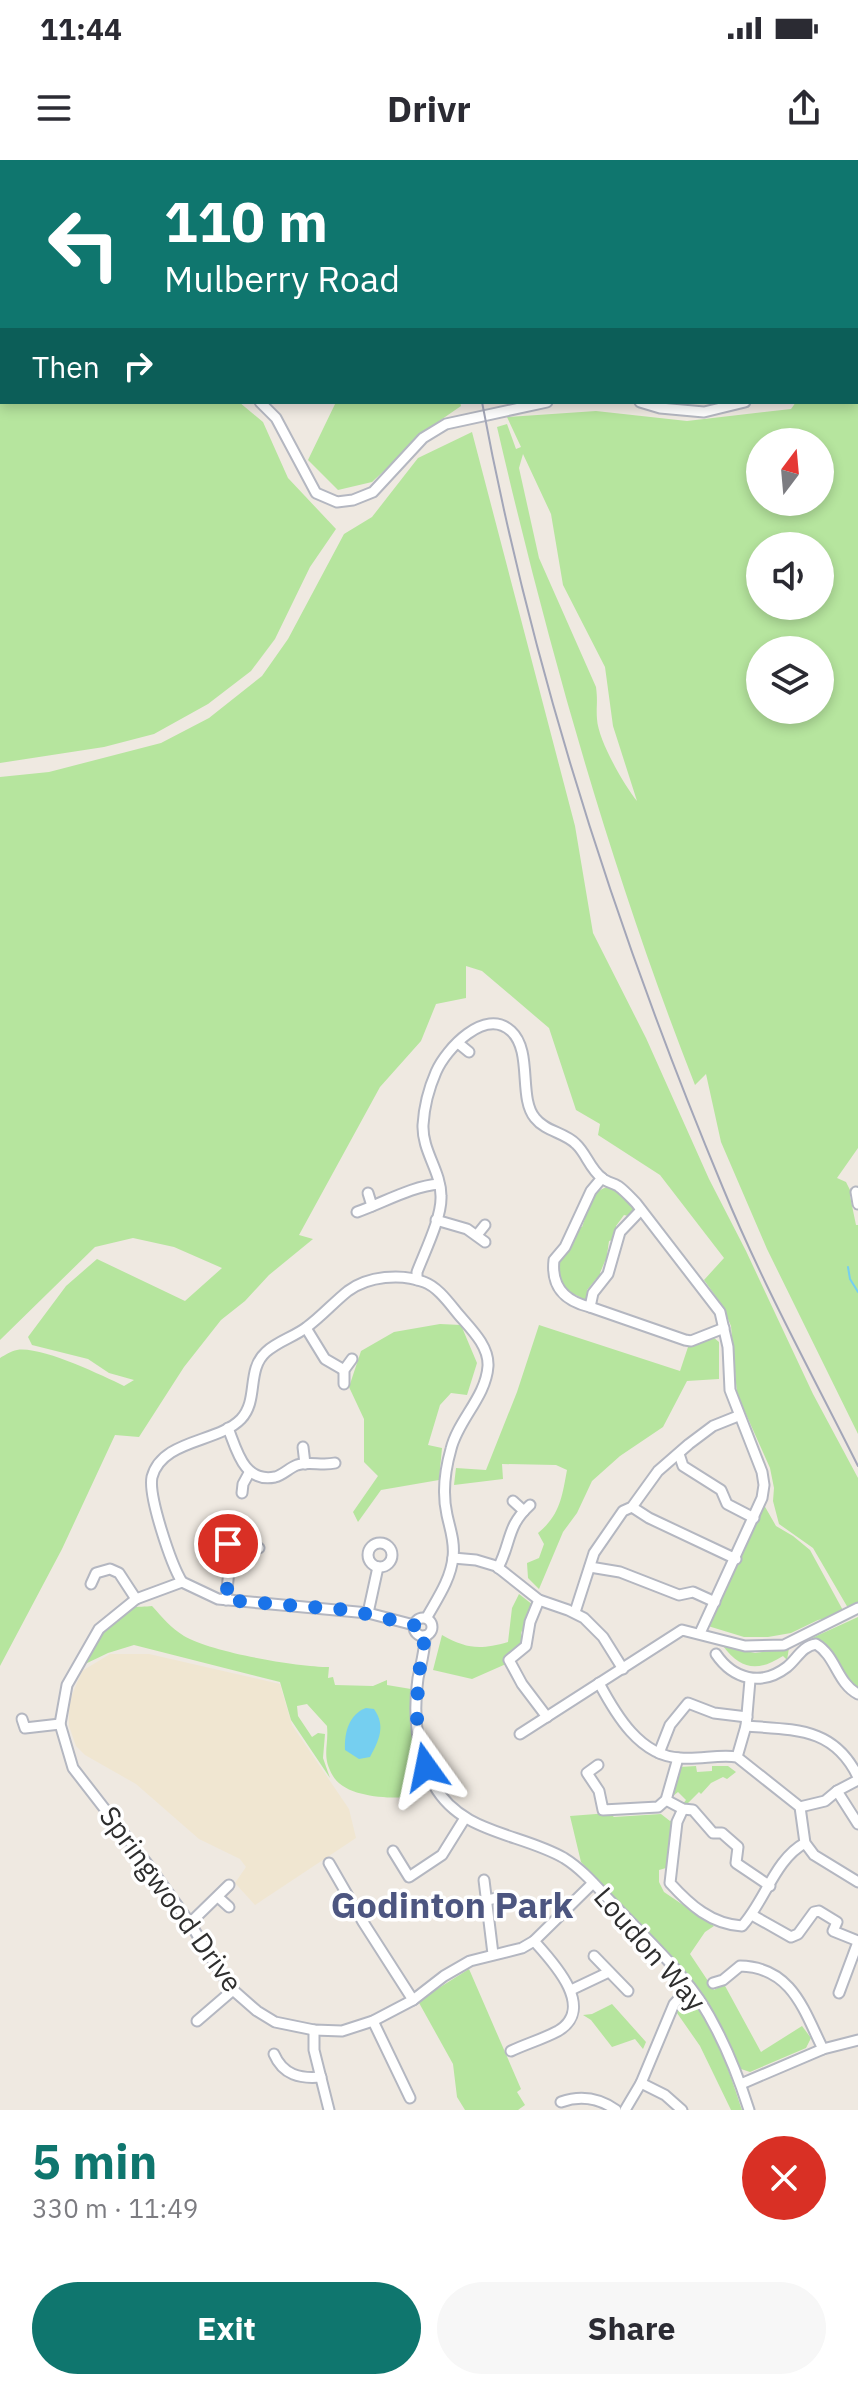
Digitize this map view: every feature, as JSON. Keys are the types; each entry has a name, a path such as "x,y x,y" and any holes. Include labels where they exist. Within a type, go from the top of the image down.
{"street":[{"path":"262,404 276,418 316,493 337,502 373,492 423,438 446,424 538,404"},
{"path":"647,404 704,412 737,404"},
{"path":"417,1280 441,1199 426,1149 424,1117 437,1069 460,1040 475,1029 489,1025 503,1026 513,1033 520,1050 529,1106 534,1117 549,1130 574,1141 602,1178 620,1188 641,1210 717,1307 724,1328 730,1390 764,1479 763,1493 736,1559 700,1633"},
{"path":"460,1040 469,1052"},
{"path":"602,1178 591,1191 565,1247 554,1260 554,1277 559,1291 570,1300 685,1340 691,1341 724,1328"},
{"path":"357,1212 416,1188 439,1184"},
{"path":"856,1192 858,1204"},
{"path":"368,1193 372,1206"},
{"path":"590,1307 595,1290 608,1274 620,1232 641,1210"},
{"path":"436,1220 467,1229 481,1238 485,1225"},
{"path":"414,1625 368,1613 226,1600 182,1582 171,1562 151,1481 169,1456 239,1421 247,1409 259,1360 267,1350 306,1328 359,1284 384,1278 425,1282 446,1299 484,1346 487,1355 486,1378 456,1433 446,1471 444,1499 452,1533 453,1558 446,1581 427,1617 417,1619 414,1625 416,1633 425,1636"},
{"path":"306,1328 325,1359 344,1370"},
{"path":"344,1384 344,1370 352,1359"},
{"path":"575,1612 604,1536 623,1511 632,1507 652,1478 679,1454 713,1426 738,1416"},
{"path":"228,1428 249,1473 275,1477 305,1464 320,1466 335,1463"},
{"path":"303,1447 305,1464"},
{"path":"679,1454 683,1466 721,1490 727,1504 754,1518"},
{"path":"242,1493 249,1473"},
{"path":"498,1568 508,1545 511,1528 527,1508 513,1501"},
{"path":"632,1507 736,1559"},
{"path":"228,1544 237,1553"},
{"path":"237,1553 259,1548"},
{"path":"226,1600 229,1570 237,1553"},
{"path":"453,1558 476,1560 498,1568 539,1600 575,1612 598,1631 623,1669"},
{"path":"368,1613 378,1567"},
{"path":"590,1567 620,1572 679,1595 693,1592 715,1602"},
{"path":"91,1584 92,1570 110,1569 116,1571 136,1599"},
{"name":"Springwood Drive","path":"182,1582 136,1599 99,1629 67,1685 60,1724 73,1768 149,1866 233,1990 257,2011 275,2022 314,2030 342,2031 373,2021 413,2000 470,1961 522,1948 534,1941 593,1883"},
{"path":"539,1600 530,1622 526,1646 509,1660 547,1717"},
{"path":"520,1734 682,1630 745,1646 784,1645 858,1608"},
{"name":"Loudon Way","path":"427,1617 433,1627 425,1636 417,1708 421,1753 438,1792 465,1818 563,1857 583,1871 690,1987 727,2050 749,2110"},
{"path":"716,1654 724,1666 750,1680 787,1667 806,1647 816,1644 831,1657 846,1686 858,1694"},
{"path":"737,1757 747,1722 750,1680"},
{"path":"599,1683 633,1735 644,1745 678,1758 737,1757 800,1807 805,1843 814,1855 858,1882"},
{"path":"659,1753 670,1725 688,1703 747,1722 819,1736 850,1759 858,1778 825,1801 800,1807"},
{"path":"23,1728 60,1724"},
{"path":"598,1765 587,1773 599,1791 603,1810 658,1807 666,1800 678,1758"},
{"path":"837,1791 858,1824"},
{"path":"666,1800 683,1809 693,1810 713,1833 722,1833 732,1841 738,1847 736,1863 770,1886"},
{"path":"683,1809 677,1822 670,1883 685,1900 716,1922 742,1926 792,1850 805,1843"},
{"path":"393,1851 409,1877 442,1855 465,1818"},
{"path":"329,1863 413,2000"},
{"path":"484,1880 493,1954"},
{"path":"190,1923 229,1885"},
{"path":"218,1897 229,1907"},
{"path":"487,1900 502,1897"},
{"path":"752,1915 791,1937 798,1934 814,1912 819,1911 837,1922 833,1931 858,1942 854,1965 839,1993"},
{"path":"511,2051 559,2030 567,2023 573,2006 571,1990 556,1965 534,1941"},
{"path":"594,1956 628,1991"},
{"path":"713,1983 723,1980 740,1966 750,1966 780,1980 801,2000 823,2049"},
{"path":"571,1990 609,1972"},
{"path":"625,2110 641,2083 674,2004 690,1987"},
{"path":"197,2021 233,1990"},
{"path":"206,2012 212,2021"},
{"path":"373,2021 410,2098"},
{"path":"314,2030 314,2050 329,2110"},
{"path":"741,2084 823,2049 858,2040"},
{"path":"274,2054 278,2064 292,2075 321,2077"},
{"path":"641,2083 665,2095 682,2110"},
{"path":"561,2102 581,2097 598,2100 616,2110"}],"shaded area":[{"path":"110,1654 149,1654 280,1684 292,1725 349,1809 356,1838 255,1905 235,1883 246,1867 240,1859 199,1839 136,1784 85,1755 76,1746 69,1726 69,1702 82,1671"}],"green space":[{"path":"0,404 241,404 263,422 288,478 336,529 310,567 275,639 251,671 208,704 154,734 104,747 0,763"},
{"path":"335,404 460,404 372,482 338,490 308,460"},
{"path":"795,404 858,404 858,1148 837,1178 846,1182 852,1194 858,1225 858,1434 767,1249 721,1142 706,1074 695,1085 665,1004 584,760 538,594 497,427 507,424 516,449 521,447 507,417 596,411 687,421 791,409","holes":["523,454 551,514 563,585 605,667 613,726 637,801 619,774 602,738 598,728 596,687 539,558 519,468"]},
{"path":"472,432 575,826 593,933 646,1038 709,1179 813,1394 858,1478 858,1602 848,1608 813,1548 779,1524 770,1468 737,1394 731,1326 722,1305 704,1280 724,1258 660,1175 598,1135 600,1124 576,1110 549,1028 482,971 466,966 466,998 436,1004 421,1041 380,1087 299,1235 313,1239 221,1320 184,1367 139,1437 115,1435 62,1549 0,1666 0,1358 17,1350 41,1352 124,1386 134,1380 109,1373 88,1359 32,1345 28,1337 66,1286 97,1259 185,1301 222,1268 174,1247 133,1238 95,1247 0,1340 0,777 49,772 161,743 209,718 262,676 288,639 344,534 372,517 418,458"},
{"path":"612,1186 633,1203 634,1210 628,1216 624,1215 616,1226 613,1240 609,1241 609,1260 605,1261 600,1273 602,1277 596,1279 587,1290 587,1301 582,1302 580,1297 560,1285 559,1261 572,1247 574,1236 582,1227 594,1196"},
{"path":"440,1324 461,1325 477,1363 467,1395 451,1393 440,1405 428,1445 442,1448 439,1480 381,1490 358,1522 353,1512 378,1476 364,1462 364,1419 349,1387 361,1351 394,1332"},
{"path":"539,1325 680,1371 689,1344 713,1337 719,1342 719,1379 687,1381 663,1427 620,1456 592,1481 577,1513 563,1532 539,1589 528,1578 527,1563 539,1558 544,1544 538,1533 556,1512 567,1470 556,1465 502,1464 503,1479 454,1485 456,1468 486,1470"},
{"path":"764,1505 776,1526 810,1550 845,1614 818,1620 791,1633 768,1637 744,1637 708,1626"},
{"path":"519,1594 533,1605 521,1633 523,1643 505,1660 506,1664 472,1679 433,1670 442,1635 474,1647 508,1642 512,1608"},
{"path":"152,1606 179,1633 213,1648 276,1661 329,1667 328,1678 333,1677 335,1685 373,1686 387,1680 387,1685 411,1689 416,1753 427,1789 413,1797 390,1798 357,1792 339,1783 327,1763 327,1726 307,1704 297,1706 298,1716 312,1737 318,1733 325,1734 323,1758 330,1778 291,1720 280,1682 134,1645 83,1665 110,1625 124,1612"},
{"path":"858,1617 858,1688 840,1672 832,1655 812,1638"},
{"path":"723,1646 755,1653 789,1648 787,1660 783,1656 766,1665 750,1666 736,1660"},
{"path":"696,1766 697,1772 712,1771 712,1766 728,1766 736,1772 727,1779 723,1777 711,1783 684,1807 682,1805 686,1800 678,1792 673,1796 670,1793 680,1767"},
{"path":"609,1813 614,1817 661,1814 670,1821 674,1819 666,1868 659,1870 659,1882 664,1892 714,1926 705,1932 690,1954 714,1990 724,1984 761,2052 802,2026 811,2038 806,2048 750,2072 738,2068 704,1997 581,1862 570,1816"},
{"path":"469,1969 521,2089 517,2092 525,2105 518,2110 465,2110 457,2097 453,2064 418,2001"},
{"path":"688,2000 705,2017 713,2032 742,2110 731,2110 700,2046 677,2013 678,2005"},
{"path":"612,2004 646,2042 643,2049 635,2039 612,2047 591,2020 583,2015"}],"water":[{"path":"366,1708 374,1709 378,1715 380,1733 370,1757 359,1759 345,1750 345,1737 352,1719"}],"waterway":[{"path":"848,1267 850,1279 858,1292"}],"railway":[{"path":"482,404 502,503 553,702 582,801 648,997 738,1223 858,1466"}],"district":[{"name":"Godinton Park","path":"452,1905"}],"route":[{"path":"228,1544 237,1553 229,1570 226,1600 368,1613 414,1625 416,1633 425,1636 418,1680 417,1722 426,1767"}]}
